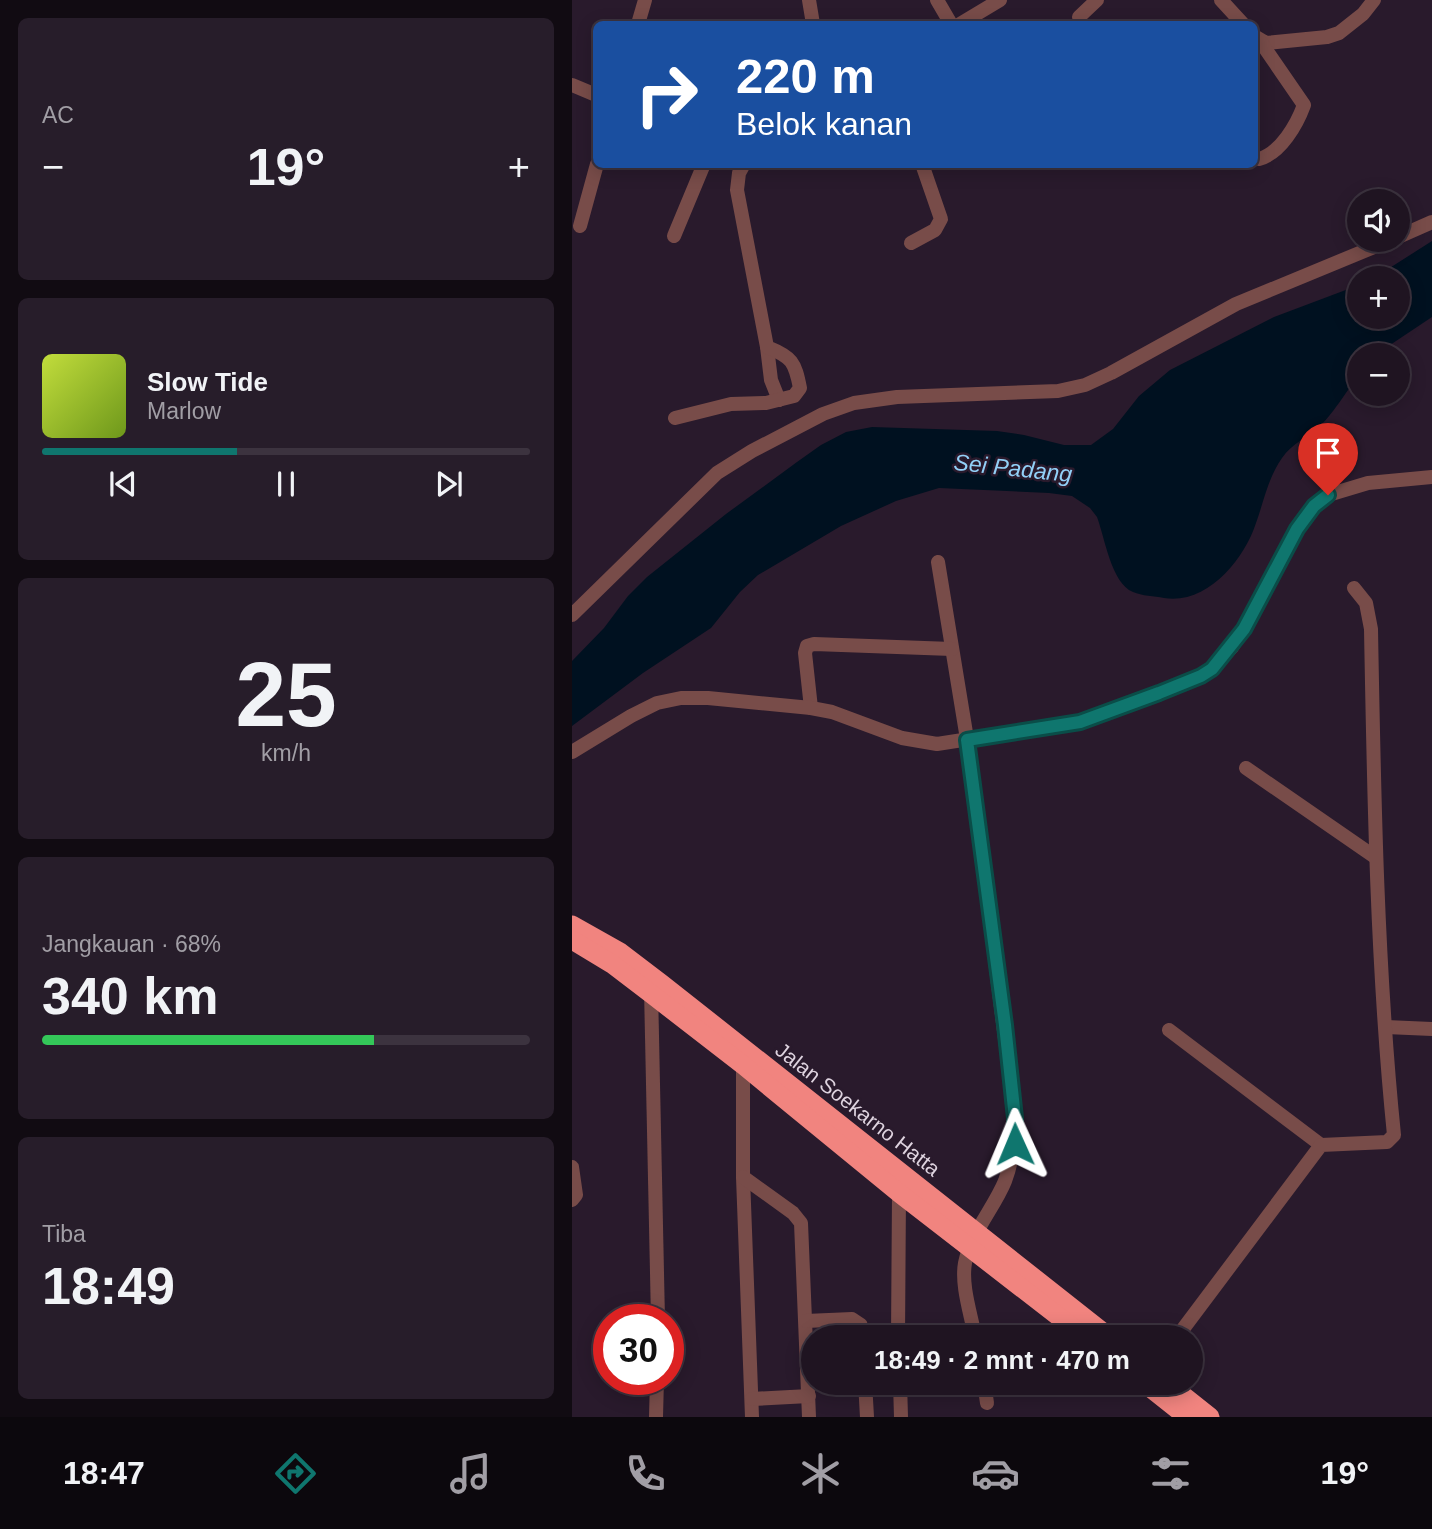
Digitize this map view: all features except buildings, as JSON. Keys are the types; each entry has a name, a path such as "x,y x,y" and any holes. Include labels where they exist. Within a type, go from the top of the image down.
{"highway":[{"name":"Jalan Soekarno Hatta","path":"572,925 600,940 651,985 974,1240 1071,1325"},
{"name":"Jalan Soekarno Hatta","path":"572,940 651,985"},
{"name":"Jalan Soekarno Hatta","path":"743,1056 899,1193 974,1240 1092,1325"},
{"path":"1159,1395 1187,1417"},
{"path":"1182,1395 1208,1416"}],"street":[{"path":"639,21 644,0"},
{"path":"809,0 812,21"},
{"path":"937,0 949,21"},
{"path":"965,21 1000,0"},
{"path":"1080,18 1097,0"},
{"path":"1221,0 1240,21"},
{"path":"1258,39 1273,42 1327,37 1339,33 1356,20 1374,0"},
{"path":"1258,40 1305,105 1279,147 1259,159"},
{"path":"572,85 593,94"},
{"path":"580,226 596,168"},
{"path":"674,236 702,168"},
{"path":"742,168 737,190 771,380 779,400"},
{"path":"911,243 935,230 941,219 923,168"},
{"path":"1410,232 1432,222"},
{"path":"572,615 717,473 752,451 823,414 854,403 897,397 1058,391 1085,385 1236,304 1362,252"},
{"path":"675,418 731,404 766,403 799,392 796,367 787,356 767,347"},
{"path":"572,752 657,703 681,698 811,708 832,712 902,738 937,744 1080,722 1201,676 1221,660 1244,629 1292,539 1314,506 1328,495 1368,483 1432,477"},
{"path":"938,562 967,740 1015,1118 1015,1144 1011,1164 1005,1182 974,1240 964,1275 973,1325"},
{"path":"1169,1030 1321,1145 1387,1142 1394,1135 1375,857 1371,629 1366,603 1354,588"},
{"path":"811,708 805,653 807,646 814,644 952,649"},
{"path":"1246,768 1375,857"},
{"path":"651,985 658,1304"},
{"path":"1386,1027 1432,1029"},
{"path":"743,1056 743,1177 752,1417"},
{"path":"1186,1325 1321,1145"},
{"path":"572,1167 576,1195 572,1200"},
{"path":"743,1177 799,1219 809,1417"},
{"path":"898,1325 899,1193"},
{"path":"806,1321 852,1319 861,1325"},
{"path":"656,1417 657,1395"},
{"path":"866,1395 867,1417"},
{"path":"900,1395 901,1417"},
{"path":"986,1395 987,1403"},
{"path":"752,1399 809,1396"}],"water":[{"name":"Sei Padang","path":"1432,241 1432,317 1393,343 1347,343 1347,391 1322,424 1282,458 1243,551 1222,577 1209,587 1180,598 1164,598 1140,594 1125,587 1114,570 1097,517 1090,508 1072,496 939,488 896,501 841,526 758,575 740,592 711,628 643,673 572,726 572,661 604,628 628,596 647,577 726,514 821,445 846,432 872,427 997,431 1064,445 1091,445 1113,429 1139,396 1170,370 1274,317 1347,290 1347,329 1410,329 1410,266 1393,266"}],"route":[{"path":"1015,1144 1015,1118 1005,1025 967,740 1080,722 1138,702 1212,669 1244,629 1297,529 1314,506 1328,495"}]}
